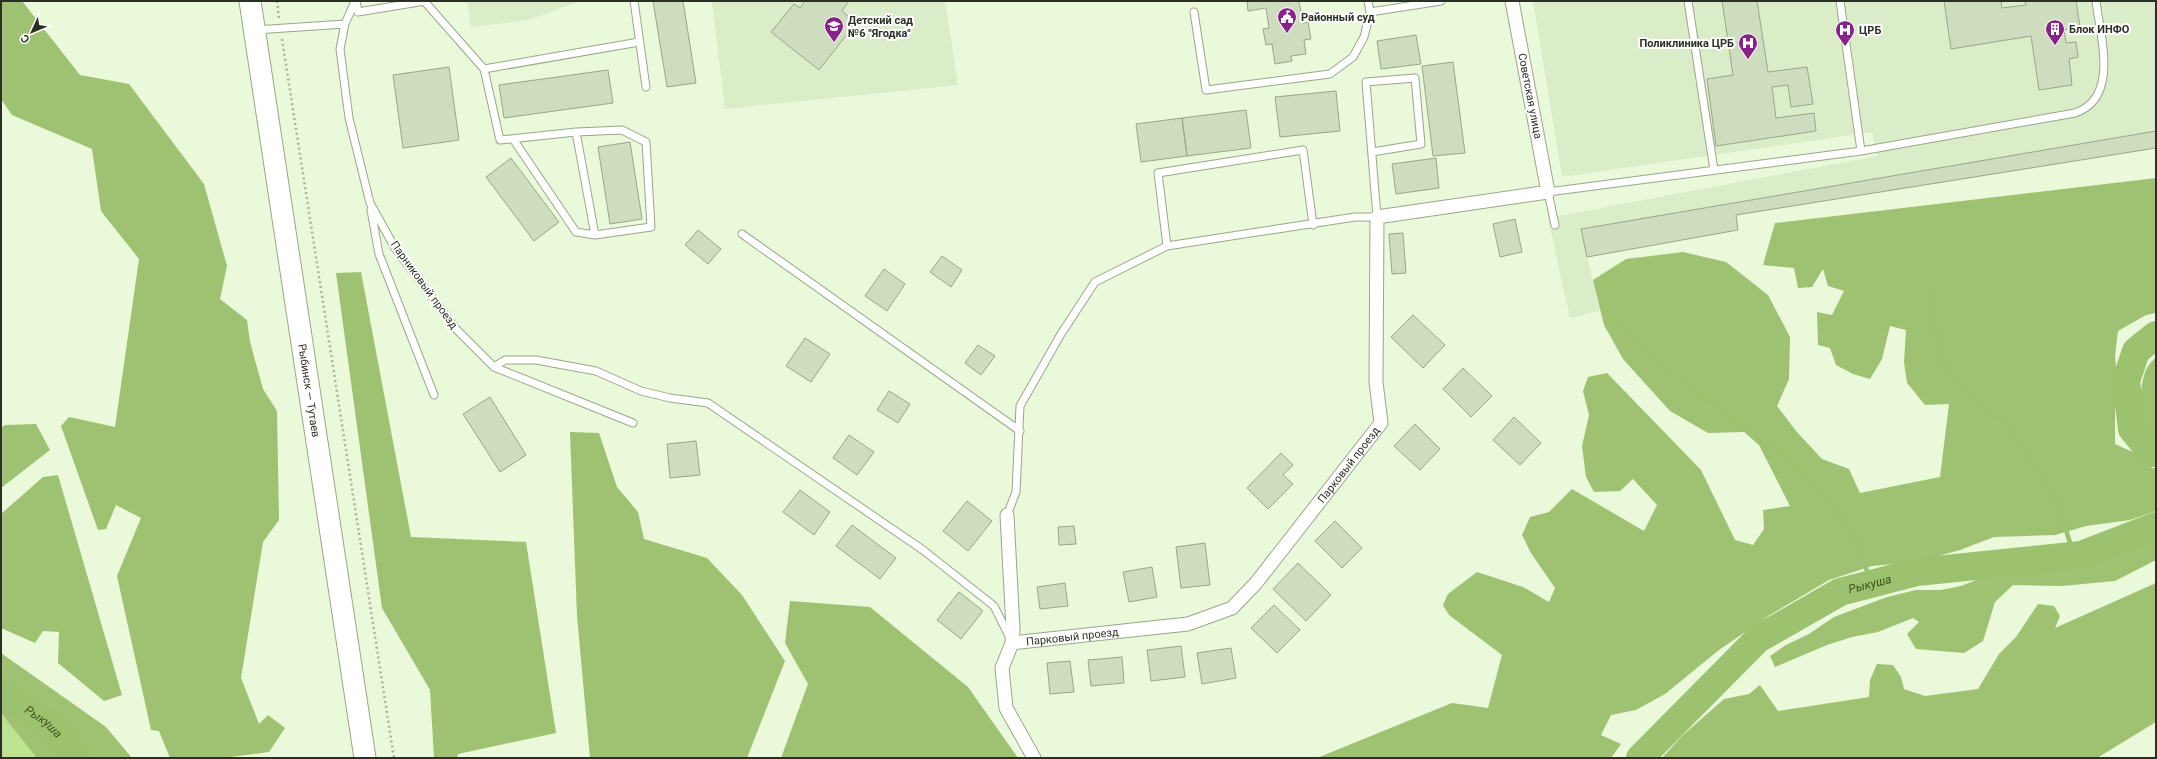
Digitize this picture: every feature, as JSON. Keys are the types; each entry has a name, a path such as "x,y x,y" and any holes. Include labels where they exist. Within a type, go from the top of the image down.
{"main road":[{"name":"Рыбинск — Тутаев","path":"251,1 365,758"}],"street":[{"name":"Советская улица","path":"1512,1 1548,192"},
{"path":"1377,217 1548,192"},
{"name":"Парковый проезд","path":"1012,643 1188,624 1232,608 1256,583 1381,423 1376,382 1377,217"},
{"name":"Парковый проезд","path":"1008,515 1013,629 1012,643 1002,668 1006,708 1034,758"}],"lane":[{"path":"355,1 358,12 425,1 484,69 500,140 576,132 622,130 646,142 651,227 595,235 576,232 513,139"},
{"name":"Парниковый проезд","path":"355,1 345,24 340,50 349,118 370,203 395,248 456,329 494,367 633,423"},
{"path":"634,1 646,87"},
{"path":"1194,12 1206,90 1330,74 1353,57 1364,37 1370,12 1368,1"},
{"path":"1370,12 1441,1"},
{"path":"1688,1 1714,170"},
{"path":"1840,1 1861,151"},
{"path":"1555,225 1548,192 1861,151 2075,113 2088,107 2100,91 2105,72 2096,1"},
{"path":"255,26 281,29 345,24"},
{"path":"484,69 639,42"},
{"path":"1008,515 1016,492 1020,406 1061,334 1095,282 1167,246 1313,225 1355,217 1377,217 1366,82 1415,78 1421,144 1372,152"},
{"path":"576,132 595,235"},
{"path":"1167,246 1158,173 1303,150 1313,225"},
{"path":"370,203 380,254 434,395"},
{"path":"742,234 1020,431"},
{"path":"494,367 505,360 536,360 596,371 641,391 670,398 708,403 923,550 965,582 994,606 1012,643"}],"path":[{"path":"277,1 394,758"}],"shaded area":[{"path":"467,1 581,1 528,20 471,27"},
{"name":"Детский сад №6 \"Ягодка\"","path":"712,1 945,1 958,85 725,109"},
{"name":"ЦРБ","path":"1533,1 2156,1 2156,148 1736,215 1738,230 1587,257 1600,311 1570,318 1548,218 1877,156 1872,132 1562,177"}],"green space":[{"path":"1,1 22,1 80,75 129,84 204,184 227,266 220,299 247,320 250,342 263,389 277,411 279,520 263,542 241,678 259,724 268,715 285,728 269,752 222,758 170,758 159,731 151,730 117,576 141,518 116,505 106,529 98,530 61,426 69,417 115,427 139,259 101,211 92,149 12,115 1,99"},
{"path":"2156,178 2156,313 2146,315 2118,331 2115,356 2118,390 2115,408 2115,444 2135,453 2152,468 2156,468 2156,511 2130,520 2086,526 2055,535 1994,537 1960,550 1916,562 1872,566 1829,580 1770,615 1719,650 1665,694 1636,710 1611,715 1601,735 1621,744 1611,758 1317,758 1452,703 1488,708 1502,655 1449,615 1443,605 1448,594 1477,572 1523,587 1549,602 1555,588 1531,553 1522,535 1530,517 1549,512 1572,489 1644,531 1657,505 1633,479 1620,491 1594,492 1586,477 1582,446 1589,415 1583,391 1588,377 1607,373 1701,470 1735,540 1753,545 1764,529 1763,510 1790,506 1759,445 1744,432 1708,433 1670,411 1623,359 1604,325 1593,280 1626,259 1683,252 1726,262 1768,295 1790,337 1789,379 1777,406 1796,431 1822,459 1849,469 1860,493 1940,477 1949,404 1925,405 1907,383 1904,362 1906,330 1890,326 1882,359 1870,379 1853,374 1836,365 1830,348 1818,345 1817,312 1832,315 1844,291 1828,286 1823,269 1812,287 1798,288 1794,268 1763,265 1775,223"},
{"path":"361,272 411,537 526,542 556,733 458,754 457,758 434,758 430,690 382,608 336,273"},
{"path":"2156,357 2156,442 2149,438 2145,431 2140,413 2140,403 2142,383 2145,373 2148,366"},
{"path":"36,424 50,450 1,488 1,428 5,425"},
{"path":"570,432 599,433 617,487 638,512 644,539 707,558 742,595 785,661 747,758 590,758 577,616"},
{"path":"58,475 122,695 104,701 58,663 59,632 43,631 35,643 1,628 1,514 43,477"},
{"path":"2156,537 2156,560 2115,581 2062,586 2013,585 1995,602 1983,641 1964,653 1916,649 1907,634 1919,622 1913,618 1878,632 1852,637 1827,645 1775,667 1770,656 1786,645 1809,634 1834,617 1887,597 1916,590 1941,590 1961,586 1989,575 2058,569 2090,563"},
{"path":"2156,583 2156,722 2097,758 1662,758 1682,736 1724,699 1749,694 1760,685 1778,711 1869,697 1870,680 1877,664 1893,665 1901,677 1904,689 1925,696 1978,689 1999,654 2016,637 2038,604 2054,606 2060,616 2055,628"},
{"path":"790,601 870,607 968,687 1018,758 781,758 808,684 785,643"},
{"path":"1,653 106,727 132,758 37,758 1,713"},
{"path":"1,714 58,758 1,758"}],"building":[{"path":"653,1 683,1 696,83 667,87"},
{"path":"805,1 849,1 842,11 856,23 819,70 771,32 794,4 800,8"},
{"name":"Районный суд","path":"1247,1 1299,1 1303,23 1308,22 1311,39 1304,40 1306,54 1291,56 1292,61 1275,64 1272,44 1266,45 1263,29 1269,28 1266,8 1248,11"},
{"path":"1722,1 1757,1 1768,72 1807,67 1813,104 1791,107 1788,85 1772,87 1776,118 1814,113 1816,131 1716,146 1707,79 1733,75"},
{"name":"Блок ИНФО","path":"1944,1 2001,1 2002,8 2026,5 2025,1 2076,1 2080,27 2064,30 2066,43 2076,42 2078,57 2069,59 2072,85 2039,90 2031,36 1951,49"},
{"path":"1416,35 1421,64 1381,69 1377,41"},
{"path":"1453,62 1465,153 1433,156 1422,66"},
{"path":"449,67 459,140 403,148 393,75"},
{"path":"608,70 613,103 504,118 499,85"},
{"path":"1336,91 1340,131 1280,137 1275,97"},
{"path":"1246,110 1251,148 1187,156 1182,118"},
{"path":"1182,118 1187,156 1141,162 1136,124"},
{"path":"2156,131 2156,148 1736,215 1738,230 1587,257 1581,229"},
{"path":"630,142 642,219 610,224 598,147"},
{"path":"511,158 559,222 534,241 486,177"},
{"path":"1436,158 1439,188 1396,194 1392,164"},
{"path":"1515,219 1522,252 1500,257 1493,224"},
{"path":"698,230 721,249 708,264 685,245"},
{"path":"1403,233 1406,273 1392,274 1389,234"},
{"path":"942,256 962,270 951,287 930,272"},
{"path":"884,269 905,284 887,311 865,296"},
{"path":"1413,315 1445,345 1423,368 1391,337"},
{"path":"805,338 830,354 811,382 786,366"},
{"path":"978,345 995,356 981,375 965,363"},
{"path":"1463,368 1492,396 1471,417 1443,389"},
{"path":"889,391 910,404 898,423 877,410"},
{"path":"490,397 526,455 500,472 463,414"},
{"path":"1514,417 1541,443 1520,465 1493,440"},
{"path":"1415,424 1440,449 1420,470 1394,446"},
{"path":"849,435 874,452 857,475 833,458"},
{"path":"696,441 700,475 670,478 667,444"},
{"path":"1281,453 1293,465 1283,475 1293,484 1268,509 1247,488"},
{"path":"800,490 830,512 814,535 783,512"},
{"path":"967,501 992,521 968,551 943,531"},
{"path":"1335,521 1362,548 1342,568 1315,541"},
{"path":"852,525 896,558 880,579 836,546"},
{"path":"1074,526 1076,544 1059,545 1058,527"},
{"path":"1205,543 1210,585 1181,588 1176,547"},
{"path":"1298,563 1331,595 1306,621 1273,589"},
{"path":"1152,567 1157,597 1129,602 1123,572"},
{"path":"1065,583 1068,606 1040,609 1037,587"},
{"path":"959,592 983,611 961,639 937,620"},
{"path":"1274,605 1300,630 1277,653 1251,628"},
{"path":"1181,646 1185,677 1151,681 1147,650"},
{"path":"1231,648 1236,678 1202,684 1197,653"},
{"path":"1122,657 1124,683 1091,686 1088,660"},
{"path":"1070,661 1074,692 1050,694 1047,663"}],"waterway":[{"path":"1934,288 1935,328 1939,353 1946,372 1968,396 2007,425 2043,477 2059,507 2074,556"},
{"path":"1618,317 1635,341 1651,358 1763,441 1785,454 1818,487 1836,509 1853,535 1862,555 1871,584"},
{"name":"Рыкуша","path":"2156,335 2136,351 2126,381 2132,429 2152,453 2156,453"},
{"name":"Рыкуша","path":"1640,758 1758,639 1840,592 1917,572 2081,555 2156,526"},
{"name":"Рыкуша","path":"1,692 48,723 80,758"}],"place":[{"name":"Районный суд","path":"1287,34"},
{"name":"Детский сад №6 \"Ягодка\"","path":"834,43"},
{"name":"Блок ИНФО","path":"2055,46"},
{"name":"ЦРБ","path":"1845,47"},
{"name":"Поликлиника ЦРБ","path":"1748,60"}]}
